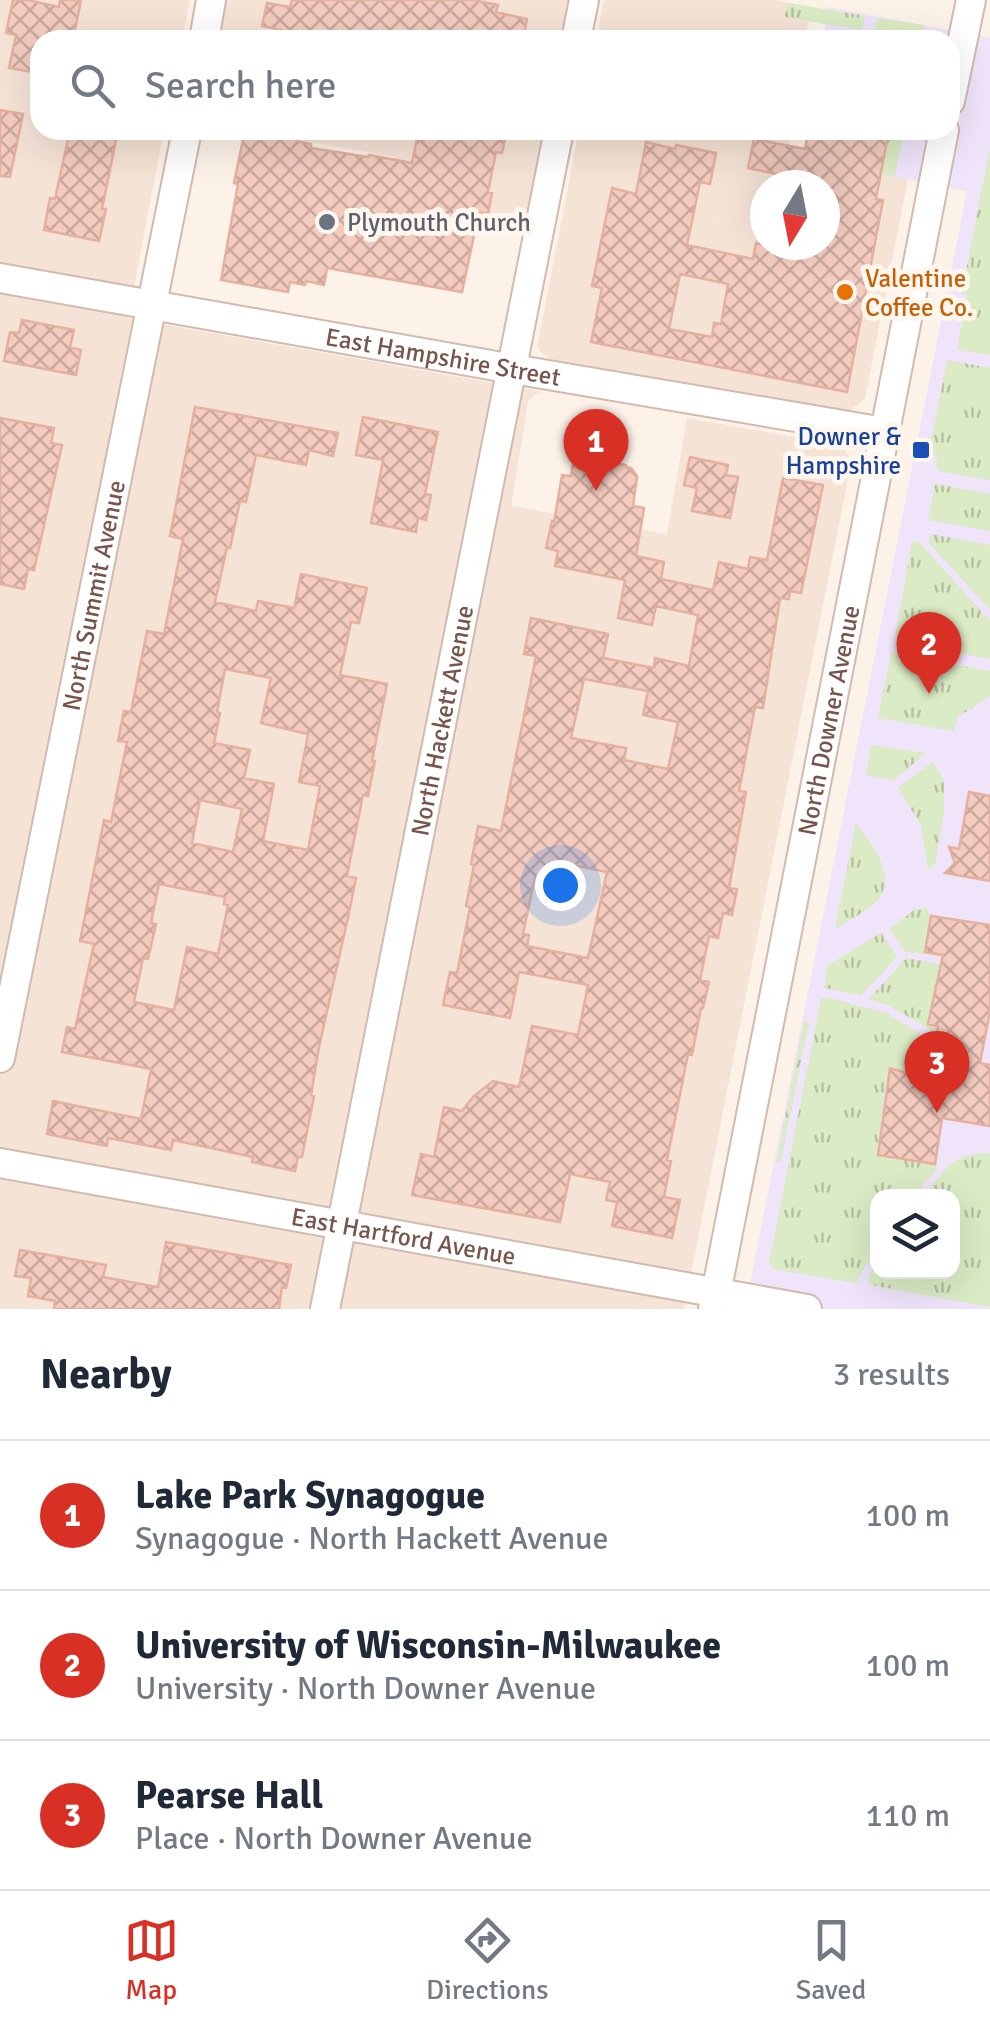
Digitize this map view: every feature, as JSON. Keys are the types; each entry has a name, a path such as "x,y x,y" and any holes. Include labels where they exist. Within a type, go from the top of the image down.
{"street":[{"path":"206,30 211,0"},
{"path":"578,30 584,0"},
{"path":"960,55 972,0 990,16"},
{"name":"North Summit Avenue","path":"0,1058 184,140"},
{"name":"North Hackett Avenue","path":"325,1309 557,140"},
{"name":"North Downer Avenue","path":"715,1300 942,140"},
{"name":"East Hampshire Street","path":"0,278 884,432"},
{"name":"East Hartford Avenue","path":"0,1163 342,1224 715,1300 807,1309"}],"shaded area":[{"path":"0,0 190,0 184,30 30,30 30,140 162,140 128,318 544,392 528,402 511,506 667,534 687,418 836,444 842,446 851,463 684,1309 0,1309"},
{"path":"227,0 570,0 564,30 221,30"},
{"path":"604,0 775,0 811,7 807,30 598,30"},
{"path":"828,7 948,30 825,30"},
{"path":"960,32 990,38 990,1309 745,1309 967,191 803,160 806,140 960,140"},
{"path":"299,140 542,140 524,233 385,210 395,157"},
{"path":"577,140 790,140 787,157 908,179 865,399 849,411 550,359 537,347"}],"green space":[{"path":"789,3 865,16 862,30 784,17"},
{"path":"877,18 925,25 924,30 875,30"},
{"path":"887,140 902,140 895,176 880,174"},
{"path":"990,147 990,355 957,350 967,296 961,296"},
{"path":"947,360 990,368 990,480 938,471 937,455 929,453"},
{"path":"935,484 990,494 990,531 928,520"},
{"path":"931,534 990,545 990,610 929,543"},
{"path":"912,541 920,543 990,621 990,659 902,642 895,637"},
{"path":"891,653 990,671 990,696 957,718 954,731 878,718"},
{"path":"871,745 926,753 894,780 866,775"},
{"path":"932,762 944,780 944,812 935,865 928,869 921,825 898,788"},
{"path":"856,823 882,865 884,887 870,907 835,929"},
{"path":"927,908 946,958 904,951 889,929 914,910"},
{"path":"881,933 897,957 861,996 824,988 828,965"},
{"path":"906,958 956,967 935,987 928,1024 954,1029 940,1036 890,1006 869,999"},
{"path":"826,997 886,1013 937,1043 931,1075 912,1069 910,1074 889,1071 881,1155 937,1165 935,1171 921,1189 870,1189 870,1258 856,1283 773,1269 769,1263 821,999"},
{"path":"804,1021 809,1022 781,1160 776,1163"},
{"path":"990,1153 990,1307 870,1285 868,1279 870,1275 870,1279 960,1279 960,1189 930,1189 958,1159"}],"building":[{"path":"13,0 59,7 60,0 81,0 75,30 30,30 30,72 9,68 16,35 6,33"},
{"path":"292,0 473,0 498,5 496,12 527,19 525,30 281,30 262,26 267,3 290,7"},
{"path":"0,110 23,114 10,177 0,176"},
{"path":"68,140 116,140 99,241 44,230 50,198 55,199"},
{"name":"Plymouth Church","path":"243,140 297,140 311,144 311,148 412,163 417,140 505,140 502,153 496,152 488,214 479,212 462,292 327,268 324,285 290,282 288,292 221,280 238,184 234,183"},
{"path":"754,140 805,149 807,140 887,140 876,199 883,200 847,392 591,342 602,288 592,286 612,188 636,194 646,142 716,153 710,184 700,182 687,245 750,260 840,260 840,170 748,168","holes":["680,274 728,284 721,324 714,323 712,337 669,329"]},
{"path":"22,320 74,330 70,347 81,350 76,375 4,361 10,332 19,333"},
{"path":"195,407 338,433 333,456 309,450 306,465 256,455 246,502 240,501 230,548 227,547 215,602 256,611 258,601 294,608 301,574 367,588 359,623 351,622 340,675 387,684 368,796 363,795 347,876 356,878 319,1047 302,1157 298,1157 295,1171 252,1162 253,1157 173,1140 171,1150 108,1138 107,1146 47,1134 53,1101 141,1119 151,1069 62,1052 67,1027 75,1029 94,944 80,941 104,820 111,822 127,742 118,741 124,711 131,712 147,631 164,634 183,539 170,536","holes":["225,669 271,678 261,723 308,734 299,782 320,786 308,850 263,841 274,784 244,778 250,750 214,743","200,800 242,809 233,852 192,843","159,884 225,897 224,904 228,905 218,954 187,947 174,1010 134,1002 143,958 148,959 156,924 151,923"]},
{"path":"363,417 438,432 425,494 431,495 426,520 418,518 416,532 371,523 383,460 356,455"},
{"path":"0,418 54,428 51,443 62,445 34,570 28,569 24,589 0,584"},
{"path":"690,457 728,465 726,475 738,477 730,518 692,511 697,488 684,485"},
{"path":"581,458 631,468 637,476 633,506 644,508 636,556 664,562 661,579 713,590 719,562 748,569 750,557 767,560 783,478 823,485 801,593 790,591 789,599 780,598 763,708 755,707 739,791 746,792 729,888 737,889 732,915 723,913 718,938 709,936 700,980 709,982 692,1055 688,1054 667,1160 671,1161 664,1197 680,1200 672,1238 612,1226 617,1202 606,1200 610,1182 570,1174 560,1222 412,1195 421,1154 434,1157 444,1107 462,1111 493,1081 519,1087 532,1026 578,1035 588,985 519,972 510,1018 443,1005 450,972 457,973 470,907 466,906 478,826 501,831 536,656 524,654 531,618 608,634 603,658 654,668 655,658 689,666 698,615 656,606 652,625 618,618 625,580 555,566 558,551 546,548 562,475 571,476 573,463 580,465","holes":["584,679 648,691 643,715 678,722 668,769 624,760 626,748 571,738","558,862 607,872 588,958 527,946 529,935 523,934 535,877 555,881"]},
{"path":"969,792 990,796 990,881 945,873 955,863 949,847 959,849"},
{"path":"931,916 990,925 990,1011 980,1063 990,1065 990,1126 942,1118 935,1164 878,1155 890,1068 910,1074 912,1069 931,1073 938,1026 928,1024 943,955 925,952"},
{"path":"166,1242 291,1265 279,1309 54,1309 55,1301 28,1296 31,1278 15,1276 20,1250 106,1265 103,1277 158,1287"}],"place":[{"name":"Plymouth Church","path":"327,222"},
{"name":"Valentine Coffee Co.","path":"845,292"},
{"name":"Downer & Hampshire","path":"921,450"},
{"name":"Lake Park Synagogue","path":"596,491"},
{"name":"University of Wisconsin-Milwaukee","path":"929,694"},
{"name":"Pearse Hall","path":"937,1113"}]}
